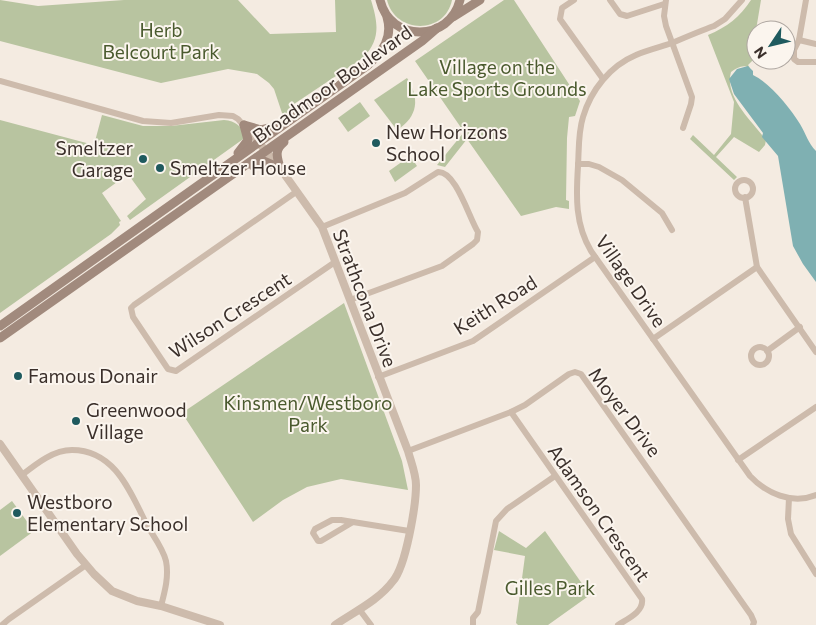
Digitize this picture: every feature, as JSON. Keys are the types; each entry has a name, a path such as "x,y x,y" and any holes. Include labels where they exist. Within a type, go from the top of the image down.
{"main road":[{"path":"380,0 387,17 397,25 410,31 424,32 437,28"},
{"path":"446,21 456,10 460,0"},
{"path":"446,21 480,0"},
{"name":"Broadmoor Boulevard","path":"0,326 368,65 381,54 386,44 389,31 387,17"},
{"name":"Broadmoor Boulevard","path":"0,338 422,42 446,21"},
{"path":"244,124 261,130 285,125"},
{"path":"225,167 248,140 244,124"},
{"path":"280,168 276,152 278,148 292,137 298,128"},
{"path":"213,187 230,181 258,162 265,161 280,168"}],"street":[{"path":"574,0 562,8 560,19 602,79"},
{"path":"610,0 620,14 627,16 665,2 666,26 692,97 683,128"},
{"name":"Village Drive","path":"742,0 725,19 714,26 629,58 602,79 594,91 583,117 579,136 576,190 578,216 584,239 595,257 750,476 760,486 775,494 789,498 803,498 816,495"},
{"path":"806,0 800,40 794,50 794,59 798,62 816,62"},
{"path":"800,40 816,44"},
{"path":"0,81 143,120 171,123 219,115 233,116 244,124 259,142"},
{"name":"Strathcona Drive","path":"259,142 322,227 408,451 416,484 403,563 394,580 383,592 335,625"},
{"path":"578,164 599,166 615,175 662,213 672,230"},
{"path":"322,227 397,197 438,172 443,172 458,190 478,232 477,240 474,244 442,266 350,300"},
{"name":"Wilson Crescent","path":"296,192 131,308 133,317 168,369 176,371 335,262"},
{"path":"745,197 757,266 816,352"},
{"name":"Keith Road","path":"378,377 473,341 595,257"},
{"path":"653,339 757,266"},
{"path":"767,351 800,328"},
{"name":"Moyer Drive","path":"408,451 511,412 526,405 569,374 575,372 581,374 751,615 754,622 753,625"},
{"path":"738,460 816,407"},
{"name":"Adamson Crescent","path":"511,412 642,599 640,609 618,625"},
{"path":"0,444 86,565 112,591 138,601 161,606 218,625"},
{"path":"22,475 57,452 67,450 83,451 95,455 113,466 126,483 166,559 168,576 161,606"},
{"path":"473,625 473,618 478,612 496,521 507,509 556,476"},
{"path":"789,498 788,519 791,534 816,574"},
{"path":"353,522 321,541 315,538 313,533 315,529 332,520 342,520 409,531"},
{"path":"2,625 86,565"},
{"path":"359,609 371,625"}],"green space":[{"name":"Herb Belcourt Park","path":"0,0 38,6 124,0 238,0 270,34 336,32 335,0 371,0 376,30 373,44 363,58 294,104 294,108 283,116 274,89 257,74 228,69 161,83 0,41"},
{"path":"387,0 452,0 448,11 440,20 420,26 409,24 400,19 392,11"},
{"name":"Village on the Lake Sports Grounds","path":"504,0 514,0 580,101 575,116 569,117 566,200 569,201 569,209 556,207 521,216 467,139 445,167 437,165 464,132 415,61"},
{"path":"751,0 761,0 758,20 746,20 746,67 742,66 731,72 730,81 735,99 766,140 765,145 759,152 734,137 716,157 737,177 734,180 690,139 693,135 714,155 731,134 734,102 708,35 721,29 742,12"},
{"path":"407,78 414,93 415,107 409,119 397,130 374,100"},
{"path":"360,102 370,116 348,132 338,118"},
{"path":"102,115 143,126 171,126 224,120 238,125 246,137 130,220 127,216 146,199 128,174 102,193 121,221 119,222 120,225 111,234 0,313 0,120 94,145"},
{"path":"410,156 417,166 395,182 389,171"},
{"name":"Kinsmen/Westboro Park","path":"344,303 402,461 408,490 341,479 307,487 283,500 253,522 182,413"},
{"path":"12,501 34,531 0,556 0,510"},
{"name":"Gilles Park","path":"499,531 526,548 545,531 590,595 548,625 518,625 516,623 525,556 494,550"}],"water":[{"path":"746,67 746,70 752,70 753,75 773,90 800,124 816,151 816,282 793,246 778,156 762,137 763,133 734,94 729,79 737,69"}],"place":[{"name":"New Horizons School","path":"376,143"},
{"name":"Smeltzer Garage","path":"143,159"},
{"name":"Smeltzer House","path":"160,168"},
{"name":"Famous Donair","path":"18,376"},
{"name":"Greenwood Village","path":"76,421"},
{"name":"Westboro Elementary School","path":"17,513"}]}
